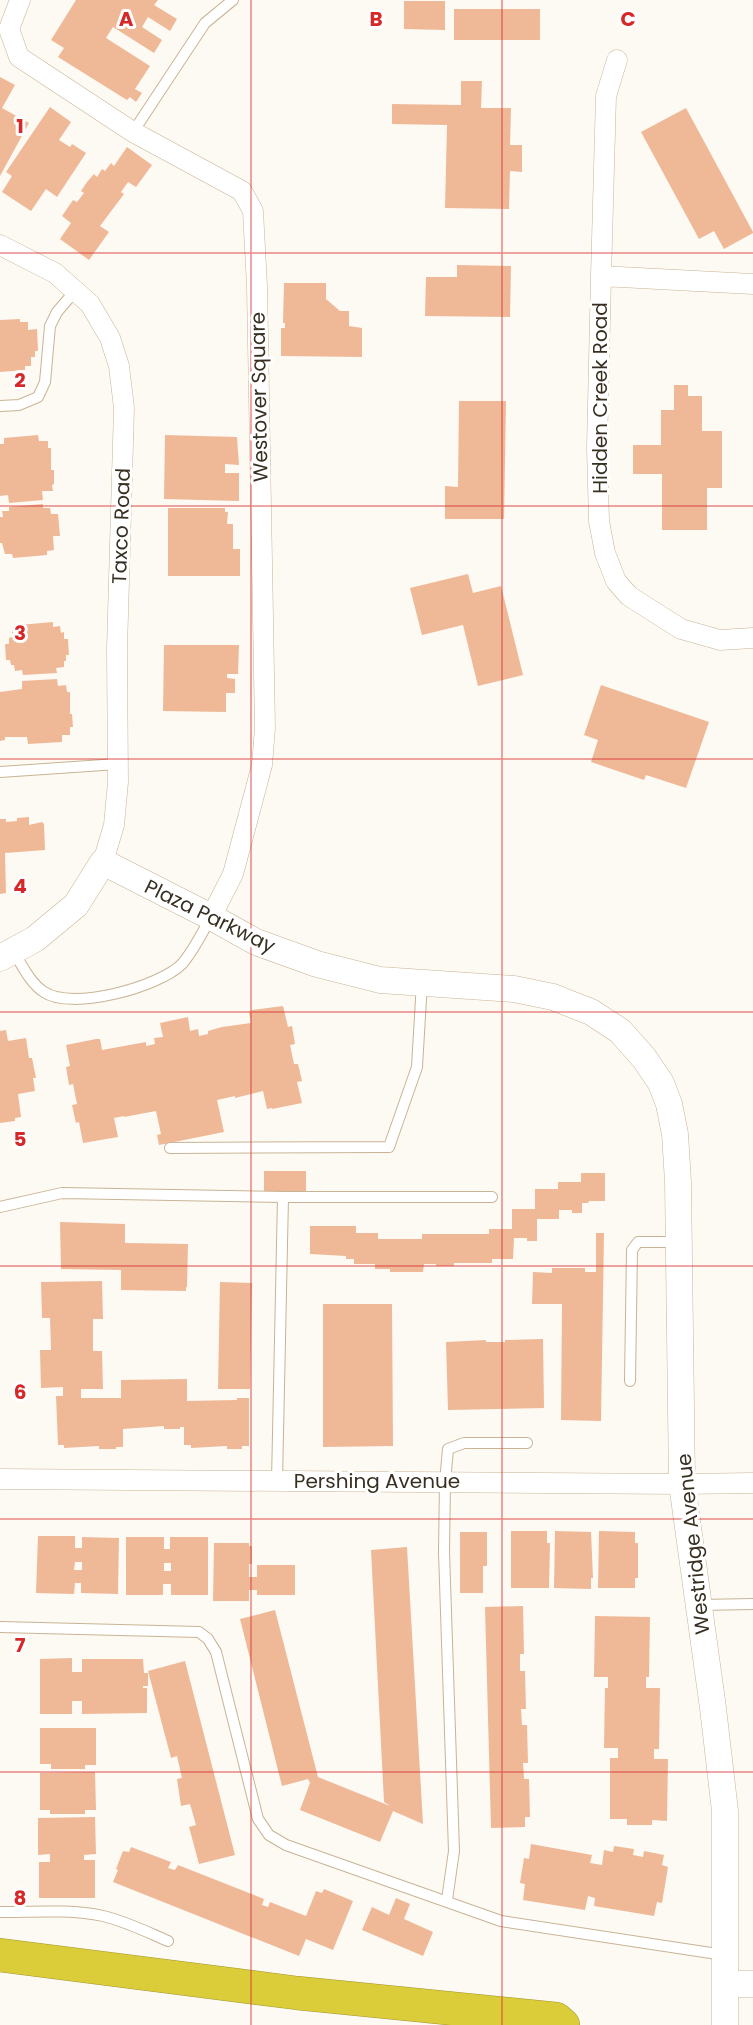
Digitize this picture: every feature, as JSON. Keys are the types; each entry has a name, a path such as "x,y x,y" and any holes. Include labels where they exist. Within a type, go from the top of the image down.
{"highway":[{"path":"0,1955 297,1993 556,2019 563,2025"}],"street":[{"name":"Westover Square","path":"20,0 9,29 19,57 133,132 242,191 253,211 258,297 265,728 262,765 233,874 211,917"},
{"name":"Hidden Creek Road","path":"617,60 606,96 600,276 597,448 599,521 605,553 616,581 629,596 681,628 720,640 753,638"},
{"name":"Taxco Road","path":"0,245 55,273 90,304 110,338 119,366 124,408 117,649 118,782 114,825 103,862"},
{"path":"600,276 753,284"},
{"path":"7,955 35,939 76,904 103,862"},
{"name":"Plaza Parkway","path":"103,862 256,942 317,964 380,980 514,989 554,997 591,1012 620,1031 627,1040"},
{"name":"Westridge Avenue","path":"627,1040 644,1058 661,1083 669,1104 675,1134 678,1182 682,1484 725,1811 725,2025"},
{"name":"Pershing Avenue","path":"0,1479 753,1483"},
{"path":"725,1984 753,1984"}],"lane":[{"path":"133,132 205,23 233,0"},
{"path":"0,406 19,405 38,397 45,382 50,326 57,312 75,291"},
{"path":"0,772 118,764"},
{"path":"7,955 44,992 59,998 83,1000 120,993 155,980 181,965 197,944 211,917"},
{"path":"170,1148 389,1147 417,1066 423,982"},
{"path":"0,1208 62,1193 283,1197 492,1197"},
{"path":"277,1481 283,1197"},
{"path":"630,1381 633,1250 638,1242 679,1242"},
{"path":"447,1900 454,1851 444,1552 444,1482 448,1449 464,1443 527,1443"},
{"path":"699,1605 753,1604"},
{"path":"0,1627 199,1632 208,1639 216,1652 258,1819 269,1836 286,1845 447,1900 501,1921 725,1955"},
{"path":"0,1912 79,1913 102,1916 119,1920 168,1941"}],"building":[{"path":"76,0 158,0 154,5 177,19 170,31 148,17 142,27 162,40 154,53 113,27 106,38 150,66 135,89 142,93 136,102 130,97 127,100 58,57 64,48 51,40"},
{"path":"404,1 445,1 445,30 404,29"},
{"path":"454,9 540,9 540,40 454,40"},
{"path":"0,77 15,85 2,108 29,123 0,176"},
{"path":"461,81 482,81 481,108 511,108 510,145 522,145 522,172 510,171 509,209 445,208 447,125 392,124 392,104 461,105"},
{"path":"50,107 71,122 59,140 70,147 72,144 86,153 57,197 46,189 31,211 2,192 12,176 6,172"},
{"path":"686,108 753,232 724,249 714,231 699,239 641,132"},
{"path":"127,147 152,165 136,187 128,182 121,192 124,194 100,226 109,232 89,260 60,239 71,223 62,216 73,200 77,202 84,193 81,191 94,174 97,177 102,169 105,171 111,163 114,166"},
{"path":"457,265 511,266 510,317 425,316 426,277 457,277"},
{"path":"284,283 326,283 326,299 340,311 349,311 349,326 362,328 362,357 281,356 281,328 285,328 285,323 283,323"},
{"path":"20,319 20,322 28,322 28,330 37,329 38,351 35,351 35,357 31,357 31,366 25,366 25,370 0,372 0,320"},
{"path":"674,385 688,385 688,396 702,396 702,431 722,431 722,488 707,488 707,530 662,530 662,474 633,474 633,445 661,445 661,410 674,410"},
{"path":"459,401 506,401 504,519 445,519 445,486 458,487"},
{"path":"38,435 39,441 48,441 48,448 51,448 51,470 54,470 53,491 42,491 43,500 9,503 8,495 0,496 0,444 4,444 4,438"},
{"path":"165,435 237,437 239,465 225,464 225,473 239,473 239,501 164,499"},
{"path":"43,504 43,508 50,508 51,514 58,514 60,536 53,536 54,550 47,551 47,555 13,558 12,554 5,554 2,543 0,543 2,511 9,511 9,507"},
{"path":"168,508 225,508 225,512 228,512 227,524 233,524 233,549 240,549 240,576 168,576"},
{"path":"468,574 473,593 501,586 523,675 478,686 463,625 422,635 410,588"},
{"path":"53,622 53,627 60,626 61,633 64,632 64,639 68,639 69,655 66,655 64,667 56,668 57,673 23,675 22,670 15,671 10,660 6,660 5,644 9,644 12,629 19,629 19,625"},
{"path":"164,645 239,645 238,674 227,674 227,678 235,679 235,693 226,693 226,712 163,711"},
{"path":"57,679 58,686 66,685 67,692 70,692 70,714 72,714 73,727 70,727 70,735 62,735 62,742 28,744 27,737 5,737 5,740 0,741 0,692 22,689 22,681"},
{"path":"601,685 709,722 686,788 646,775 644,780 591,762 598,740 584,735"},
{"path":"29,817 29,825 42,822 44,824 45,850 5,853 6,893 0,894 0,819 6,819 6,822"},
{"path":"283,1006 288,1027 292,1026 295,1044 290,1045 294,1064 298,1064 302,1081 297,1082 302,1103 267,1109 263,1091 217,1100 224,1132 159,1145 157,1135 161,1134 156,1111 124,1116 114,1118 118,1137 83,1143 79,1122 76,1123 72,1105 77,1104 73,1084 69,1085 66,1067 70,1066 66,1045 100,1039 102,1050 146,1042 146,1046 155,1044 154,1038 163,1037 160,1023 188,1017 190,1031 198,1029 199,1036 222,1027 251,1023 249,1012 252,1010"},
{"path":"6,1030 8,1041 26,1038 29,1058 32,1058 36,1078 33,1078 35,1091 18,1094 21,1117 15,1118 15,1121 0,1123 0,1031"},
{"path":"264,1171 306,1171 306,1191 264,1191"},
{"path":"581,1173 605,1173 605,1201 582,1203 582,1213 559,1210 559,1219 537,1219 537,1241 514,1238 513,1259 492,1259 492,1263 454,1263 454,1266 424,1264 423,1272 390,1272 390,1269 375,1269 375,1264 354,1264 354,1259 346,1259 346,1256 310,1254 310,1226 356,1226 356,1233 378,1233 378,1239 422,1239 422,1234 489,1234 489,1229 512,1229 512,1209 535,1209 535,1189 558,1189 558,1182 581,1182"},
{"path":"60,1222 125,1224 125,1243 188,1244 186,1291 121,1290 121,1270 61,1269"},
{"path":"596,1233 604,1233 601,1421 561,1420 562,1304 532,1304 533,1272 552,1273 552,1268 585,1268 585,1272 596,1272"},
{"path":"102,1281 103,1319 93,1319 93,1351 102,1351 103,1389 81,1389 81,1398 121,1398 121,1380 187,1379 187,1401 249,1398 249,1446 242,1446 242,1449 227,1449 227,1446 191,1448 191,1445 184,1445 184,1427 164,1429 164,1426 123,1429 123,1447 116,1447 116,1449 99,1449 99,1446 64,1448 64,1445 58,1445 56,1396 63,1396 63,1387 41,1388 40,1350 51,1350 50,1318 42,1318 41,1282"},
{"path":"220,1282 252,1283 250,1389 218,1389"},
{"path":"323,1304 392,1304 393,1446 323,1447"},
{"path":"543,1339 544,1408 448,1410 446,1342 486,1340 486,1342 505,1342 505,1340"},
{"path":"511,1531 547,1531 547,1543 550,1543 549,1588 511,1588"},
{"path":"555,1531 591,1532 593,1578 591,1578 591,1589 554,1588"},
{"path":"599,1531 635,1532 635,1543 638,1543 638,1578 635,1578 635,1588 598,1588"},
{"path":"460,1532 487,1532 487,1566 483,1566 483,1593 460,1593"},
{"path":"38,1536 75,1536 75,1548 82,1548 82,1537 119,1538 118,1594 81,1593 81,1583 75,1583 74,1594 36,1593","holes":["75,1562 82,1562 82,1570 74,1570"]},
{"path":"126,1537 164,1537 164,1549 170,1549 170,1537 208,1537 208,1595 171,1595 171,1584 163,1584 163,1595 126,1595","holes":["164,1563 171,1563 171,1571 164,1571"]},
{"path":"214,1543 249,1543 249,1546 252,1546 252,1564 249,1564 249,1577 257,1577 257,1565 295,1565 295,1595 257,1595 257,1590 249,1590 249,1601 213,1601"},
{"path":"407,1547 423,1824 393,1811 380,1842 300,1810 310,1783 308,1779 282,1786 240,1619 275,1610 318,1777 390,1806 384,1802 371,1550"},
{"path":"523,1606 524,1654 520,1654 520,1671 525,1671 526,1709 521,1709 522,1725 527,1725 528,1763 523,1763 524,1779 529,1779 530,1817 525,1817 525,1827 491,1828 485,1607"},
{"path":"595,1616 650,1617 649,1677 646,1677 646,1688 660,1688 659,1749 654,1749 654,1759 668,1759 667,1821 652,1820 652,1825 627,1825 627,1819 610,1819 610,1758 618,1758 618,1748 604,1748 605,1688 608,1688 608,1677 594,1677"},
{"path":"72,1658 72,1672 82,1672 82,1659 143,1659 144,1673 148,1673 148,1686 143,1686 147,1688 147,1713 82,1714 82,1701 72,1701 72,1714 40,1714 40,1659"},
{"path":"185,1661 235,1855 199,1864 189,1827 196,1825 190,1804 181,1806 177,1779 182,1778 177,1756 171,1758 148,1671"},
{"path":"40,1728 96,1728 96,1765 85,1765 85,1769 51,1769 51,1764 40,1764"},
{"path":"95,1772 96,1810 85,1810 85,1814 50,1814 50,1810 40,1810 40,1773"},
{"path":"95,1817 96,1854 84,1855 84,1860 95,1860 95,1898 39,1898 39,1862 50,1862 50,1854 38,1855 38,1818"},
{"path":"531,1844 592,1855 590,1863 602,1865 604,1850 613,1852 614,1846 634,1849 633,1855 643,1857 644,1851 664,1855 662,1865 668,1867 662,1903 657,1902 654,1916 594,1906 595,1898 588,1896 585,1910 523,1900 525,1884 520,1883 524,1858 529,1859"},
{"path":"131,1847 171,1862 168,1868 175,1870 178,1865 264,1899 262,1905 268,1907 270,1902 306,1916 316,1891 322,1893 324,1889 353,1901 333,1950 306,1939 299,1956 113,1882 123,1851 129,1852"},
{"path":"396,1898 410,1904 404,1919 433,1932 423,1956 362,1930 372,1907 389,1915"}]}
